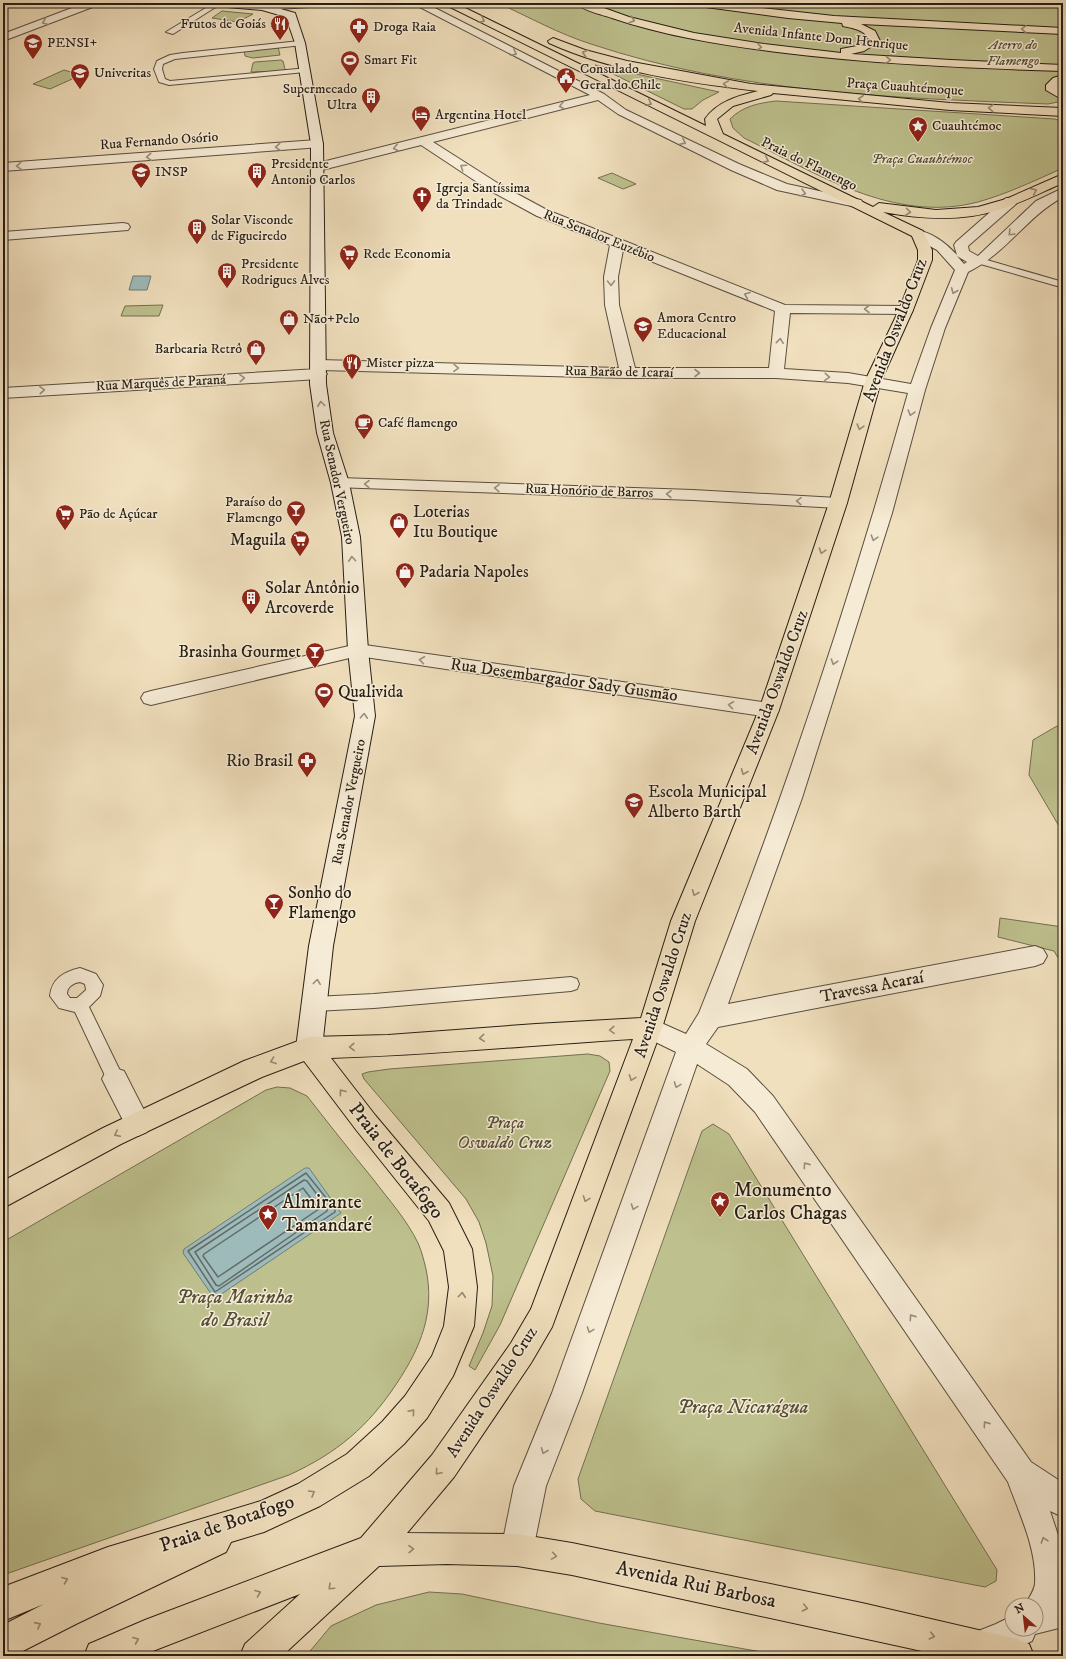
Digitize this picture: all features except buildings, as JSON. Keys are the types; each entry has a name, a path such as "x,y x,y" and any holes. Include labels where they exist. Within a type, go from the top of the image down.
{"main road":[{"name":"Praia do Flamengo","path":"447,3 856,203"},
{"name":"Avenida Infante Dom Henrique","path":"581,3 639,22 670,30 740,44 796,52 949,64 1063,68"},
{"name":"Avenida Infante Dom Henrique","path":"698,3 758,13 830,20 1063,31"},
{"path":"796,52 850,51 866,47 875,41 875,37 864,29 830,20"},
{"path":"543,36 564,46 595,56 636,66 703,80 778,92"},
{"path":"1063,78 1057,80 1052,85 1052,90 1063,97"},
{"path":"719,137 712,125 711,119 722,108 747,98 778,92"},
{"name":"Praça Cuauhtémoque","path":"778,92 1030,111"},
{"path":"1030,111 1063,112"},
{"path":"1030,111 1063,116"},
{"path":"856,203 912,212 937,214 975,211 991,208 1011,201 1063,178"},
{"name":"Avenida Oswaldo Cruz","path":"257,1656 372,1550 443,1466 522,1353 538,1323 650,1028 683,922 770,710 838,503 873,381 906,310 925,260 925,250 918,234 856,203"},
{"path":"3,1195 138,1124 253,1069 309,1048 388,1046 536,1034 650,1028"},
{"name":"Praia de Botafogo","path":"3,1604 108,1563 264,1516 309,1495 358,1465 393,1433 416,1407 443,1366 459,1326 463,1287 458,1249 440,1212 361,1117 309,1048"},
{"path":"3,1643 64,1612 185,1556 264,1516"},
{"name":"Avenida Rui Barbosa","path":"372,1550 447,1548 517,1550 572,1559 847,1617 1017,1656"},
{"path":"101,1656 145,1637 372,1550"}],"street":[{"path":"3,38 94,3"},
{"path":"215,3 263,7 324,3"},
{"name":"Praia do Flamengo","path":"417,3 600,96 622,112 762,178 805,193 856,203"},
{"path":"263,7 291,15 295,10 306,5"},
{"name":"Rua Senador Vergueiro","path":"291,15 300,43 317,144 318,384 325,433 340,483 350,537 358,650 365,716 321,946 309,1048"},
{"path":"318,167 425,142 600,96"},
{"name":"Rua Senador Euzébio","path":"425,142 516,200 617,244 783,309"},
{"name":"Rua Fernando Osório","path":"3,167 317,144"},
{"path":"517,1550 530,1486 569,1388 690,1048 710,1018 736,951 791,798 883,513 917,390 938,328 962,270 980,261 993,251 1033,210 1063,192"},
{"path":"980,261 965,256 962,253 961,245 1011,201"},
{"path":"3,236 123,227"},
{"name":"Avenida Oswaldo Cruz","path":"918,234 942,247 962,270"},
{"path":"617,244 611,277 612,305 628,373"},
{"path":"776,373 783,309 906,310"},
{"name":"Rua Barão de Icaraí","path":"319,369 628,373 776,373 873,381 917,390"},
{"name":"Rua Marquês de Paraná","path":"3,393 319,369"},
{"name":"Rua Honório de Barros","path":"340,483 693,495 838,503"},
{"name":"Rua Desembargador Sady Gusmão","path":"151,698 358,650 770,710"},
{"name":"Travessa Acaraí","path":"710,1018 1035,956"},
{"path":"650,1028 690,1048 733,1074 748,1085 764,1104 1020,1473 1047,1549 1045,1604 1005,1638 980,1647"},
{"path":"115,1079 138,1124"},
{"path":"1020,1473 1063,1501"}],"lane":[{"path":"170,32 220,3"},
{"path":"300,43 183,55 173,57 160,63 158,69 162,80 170,82 305,70"},
{"path":"980,261 1060,284"},
{"path":"314,1004 374,1001 571,984"},
{"path":"79,1004 115,1079"}],"green space":[{"name":"Aterro do Flamengo","path":"498,3 1063,3 1063,101 1048,104 933,99 817,90 760,83 703,73 646,60 591,44 556,30"},
{"path":"222,11 253,14 238,22 212,18"},
{"path":"278,47 280,55 253,58 245,56 244,49"},
{"path":"283,61 285,69 283,71 251,72 253,63 255,62"},
{"path":"595,65 719,92 703,100 692,109 684,109"},
{"path":"64,70 81,75 50,89 33,84"},
{"name":"Praça Cuauhtémoc","path":"776,101 1055,119 1063,122 1063,168 1011,191 978,202 947,207 916,206 886,201 856,191 799,166 744,138 733,128 730,119 740,111 757,104"},
{"path":"612,173 636,184 623,189 598,178"},
{"path":"163,305 159,316 121,316 125,306"},
{"path":"1057,726 1063,729 1063,833 1029,775 1033,740"},
{"path":"1000,918 1063,927 1063,966 1054,951 998,937"},
{"name":"Praça Oswaldo Cruz","path":"588,1054 600,1056 609,1062 610,1071 500,1325 475,1370 469,1366 483,1333 492,1306 493,1276 486,1243 479,1222 466,1199 364,1079 362,1074 389,1069"},
{"name":"Praça Marinha do Brasil","path":"277,1087 290,1088 307,1096 397,1210 409,1226 418,1243 426,1269 429,1300 424,1329 406,1370 386,1399 363,1426 337,1448 306,1467 289,1475 3,1575 3,1242 266,1090"},
{"name":"Praça Nicarágua","path":"713,1124 729,1134 997,1570 996,1581 985,1587 595,1511 581,1499 578,1479 702,1131"},
{"path":"429,1592 462,1594 599,1623 784,1656 306,1656 331,1626 376,1605"}],"water":[{"path":"133,276 151,276 147,290 129,290"},
{"path":"305,1168 309,1168 341,1213 214,1298 183,1253 184,1249"}],"place":[{"name":"Frutos de Goiás","path":"280,41"},
{"name":"Droga Raia","path":"359,44"},
{"name":"PENSI+","path":"33,60"},
{"name":"Smart Fit","path":"350,77"},
{"name":"Univeritas","path":"80,90"},
{"name":"Consulado Geral do Chile","path":"566,94"},
{"name":"Supermecado Ultra","path":"371,114"},
{"name":"Argentina Hotel","path":"421,132"},
{"name":"Cuauhtémoc","path":"918,143"},
{"name":"INSP","path":"141,189"},
{"name":"Presidente Antonio Carlos","path":"257,189"},
{"name":"Igreja Santíssima da Trindade","path":"422,213"},
{"name":"Solar Visconde de Figueiredo","path":"197,245"},
{"name":"Rede Economia","path":"349,271"},
{"name":"Presidente Rodrigues Alves","path":"227,289"},
{"name":"Não+Pelo","path":"289,336"},
{"name":"Amora Centro Educacional","path":"643,343"},
{"name":"Barbearia Retrô","path":"256,366"},
{"name":"Mister pizza","path":"352,380"},
{"name":"Café flamengo","path":"364,440"},
{"name":"Paraíso do Flamengo","path":"296,527"},
{"name":"Pão de Açúcar","path":"65,531"},
{"name":"Loterias Itu Boutique","path":"399,539"},
{"name":"Maguila","path":"300,557"},
{"name":"Padaria Napoles","path":"405,589"},
{"name":"Solar Antônio Arcoverde","path":"251,615"},
{"name":"Brasinha Gourmet","path":"315,669"},
{"name":"Qualivida","path":"324,709"},
{"name":"Rio Brasil","path":"307,778"},
{"name":"Escola Municipal Alberto Barth","path":"634,819"},
{"name":"Sonho do Flamengo","path":"274,920"},
{"name":"Monumento Carlos Chagas","path":"720,1218"},
{"name":"Almirante Tamandaré","path":"268,1231"}]}
